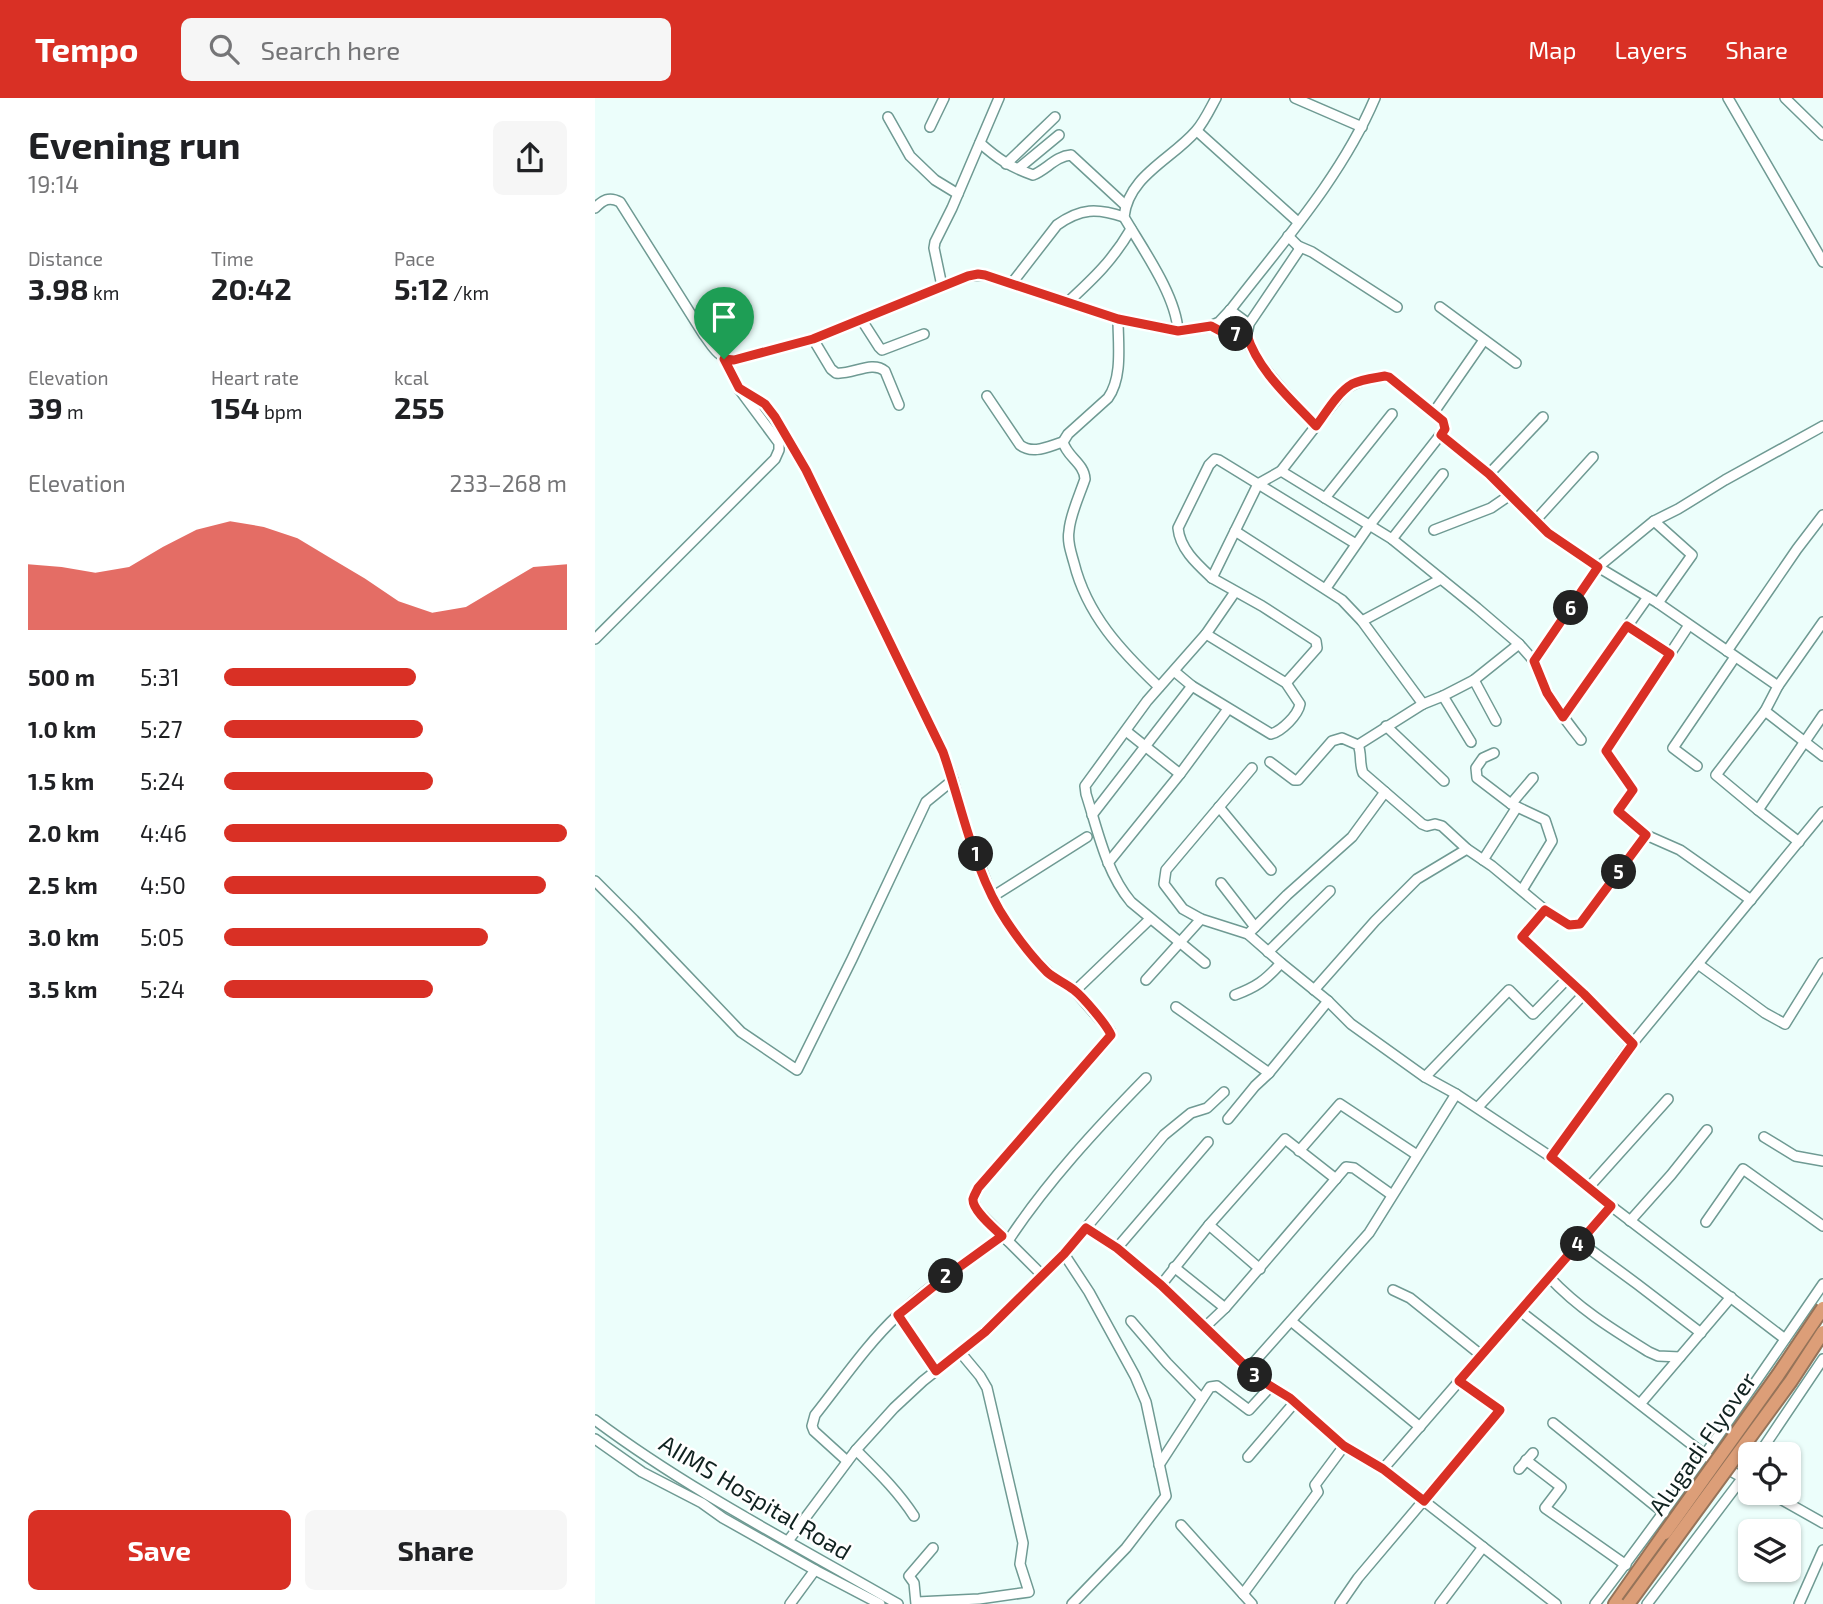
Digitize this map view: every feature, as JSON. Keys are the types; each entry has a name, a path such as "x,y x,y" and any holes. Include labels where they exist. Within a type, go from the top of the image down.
{"highway":[{"name":"Alugadi Flyover","path":"1615,1604 1823,1308"},
{"name":"Alugadi Flyover","path":"1628,1604 1791,1381 1823,1332"}],"street":[{"path":"930,127 944,98"},
{"path":"942,286 934,248 999,98"},
{"path":"1178,331 1178,318 1160,279 1124,217 1125,205 1143,177 1197,131 1216,98"},
{"path":"1295,98 1362,127"},
{"path":"724,359 734,360 813,339 978,274 1118,319 1178,331 1211,326 1230,310 1318,196 1362,127 1375,98"},
{"path":"1728,98 1823,262"},
{"path":"1791,100 1823,135"},
{"path":"888,117 910,156 935,180 958,194"},
{"path":"1006,164 1055,117"},
{"path":"1197,131 1298,222"},
{"path":"1019,168 1059,135"},
{"path":"980,143 1006,164 1033,175 1058,159 1070,155 1125,205"},
{"path":"595,208 607,198 620,202 704,335 717,354 724,359 739,388 779,443 775,460 595,639"},
{"path":"1012,283 1057,225 1066,218 1098,210 1124,217"},
{"path":"1068,302 1108,264 1131,229"},
{"path":"1288,236 1298,246 1397,307"},
{"path":"1298,246 1295,257 1249,324 1247,335 1250,346 1270,376 1316,426"},
{"path":"1440,307 1516,363"},
{"path":"1230,310 1249,324"},
{"path":"861,319 882,350 924,334"},
{"path":"987,396 1025,449 1032,450 1063,442 1113,391 1117,374 1118,319"},
{"path":"1211,326 1224,333 1247,335"},
{"path":"813,339 836,373 847,374 873,366 881,367 899,405"},
{"path":"1434,412 1484,340"},
{"path":"1212,578 1258,484 1281,471 1343,391 1355,383 1385,376 1394,380 1434,412 1443,421 1445,429 1369,526 1326,588"},
{"path":"739,388 765,404 806,470 943,752 966,828 992,897 1005,920 1049,974 1075,990 1111,1035 973,1197 977,1210 1042,1275"},
{"path":"1325,498 1392,414"},
{"path":"1489,474 1543,416"},
{"path":"1534,661 1598,567 1654,521 1823,426"},
{"path":"1441,435 1489,474 1548,533 1658,603 1777,686"},
{"path":"1063,442 1084,472 1085,478 1069,529 1069,545 1076,570 1088,600 1110,638 1159,687"},
{"path":"1535,521 1593,457"},
{"path":"1286,683 1317,648 1316,641 1212,578 1196,563 1179,536 1178,528 1209,465 1215,459 1356,544"},
{"path":"1281,471 1392,540 1519,644 1534,661 1547,693 1581,740"},
{"path":"1392,540 1443,474"},
{"path":"1434,530 1491,508 1510,495"},
{"path":"1697,766 1673,748 1797,549 1823,515"},
{"path":"1654,521 1692,555 1658,603"},
{"path":"1235,531 1342,600 1362,621 1423,704"},
{"path":"1362,621 1441,579"},
{"path":"1205,963 1150,919 1121,891 1108,863 1086,794 1086,786 1159,687 1206,634 1235,592"},
{"path":"1563,717 1648,597"},
{"path":"1799,842 1716,775 1765,711 1777,686 1823,622"},
{"path":"1689,625 1606,751 1633,790 1618,811 1646,835 1680,850 1751,900"},
{"path":"1627,626 1670,654"},
{"path":"1174,671 1227,709 1271,734 1275,734 1297,712 1300,707 1297,698 1286,683 1206,634"},
{"path":"1357,745 1423,704 1474,680 1519,644"},
{"path":"1474,680 1496,721"},
{"path":"1093,814 1192,686"},
{"path":"1443,696 1471,742"},
{"path":"1108,863 1180,774 1227,709"},
{"path":"1765,711 1823,756"},
{"path":"1758,810 1823,715"},
{"path":"1386,726 1444,781"},
{"path":"1126,731 1180,774"},
{"path":"1270,762 1294,780 1298,780 1332,741 1342,738 1357,745 1363,773 1385,792 1423,824 1442,826 1545,910 1569,925 1580,924 1646,835"},
{"path":"1495,753 1483,758 1476,768 1477,778 1514,805 1545,820 1552,841 1522,890"},
{"path":"1251,930 1201,919 1183,908 1167,889 1163,878 1165,870 1252,768"},
{"path":"1483,860 1514,805 1533,778"},
{"path":"595,881 741,1032 797,1070 926,802 953,780"},
{"path":"1251,930 1352,837 1385,792"},
{"path":"1219,807 1271,870"},
{"path":"1551,1157 1633,1044 1823,813"},
{"path":"992,897 1087,837"},
{"path":"1314,990 1375,921 1417,879 1467,849"},
{"path":"1221,883 1268,952 1328,1001 1351,1024 1425,1077 1478,1107 1551,1157 1785,1339"},
{"path":"1268,952 1330,891"},
{"path":"1545,910 1522,937 1633,1044"},
{"path":"1075,990 1150,919"},
{"path":"1146,980 1201,919"},
{"path":"1698,964 1765,1013 1786,1024 1823,962"},
{"path":"1235,995 1267,979 1281,963"},
{"path":"1425,1077 1509,990 1533,1014 1567,979"},
{"path":"1478,1107 1584,994"},
{"path":"1228,1119 1328,1001"},
{"path":"1176,1007 1269,1073"},
{"path":"847,1461 814,1431 812,1422 815,1415 898,1315 944,1278 1005,1239 1095,1130 1146,1078"},
{"path":"788,1541 847,1461 894,1408 985,1332 1064,1254 1164,1135 1191,1113 1207,1108 1224,1092"},
{"path":"1248,1369 1369,1233 1456,1094"},
{"path":"1589,1187 1668,1099"},
{"path":"1299,1151 1340,1104 1417,1155"},
{"path":"1630,1220 1707,1130"},
{"path":"1764,1137 1795,1156 1823,1161"},
{"path":"1161,1285 1209,1225 1285,1139 1336,1180"},
{"path":"1117,1248 1209,1142"},
{"path":"1205,1327 1260,1269 1346,1167 1350,1166 1392,1195"},
{"path":"1706,1222 1743,1169 1823,1226"},
{"path":"1383,1469 1611,1206"},
{"path":"1209,1225 1260,1269"},
{"path":"1086,1228 1117,1248 1161,1285 1248,1369 1295,1402 1344,1446 1383,1469 1556,1604"},
{"path":"1580,1242 1700,1333"},
{"path":"1064,1254 1089,1292 1135,1376 1146,1402 1166,1496 1126,1548 1072,1604"},
{"path":"1174,1267 1225,1308"},
{"path":"1549,1277 1593,1317 1649,1352 1658,1356 1681,1357"},
{"path":"1595,1604 1705,1456 1823,1284"},
{"path":"1394,1290 1410,1298 1482,1355"},
{"path":"1640,1405 1731,1297"},
{"path":"1520,1311 1705,1456 1738,1475"},
{"path":"898,1315 936,1371"},
{"path":"1131,1321 1202,1399"},
{"path":"1291,1321 1420,1427"},
{"path":"933,1548 909,1576 914,1583 916,1603 979,1599 1029,1592 1020,1564 1023,1543 986,1388 980,1376 960,1352"},
{"path":"1767,1442 1823,1359"},
{"path":"1340,1604 1358,1577 1500,1410 1459,1381"},
{"path":"1159,1465 1210,1387 1217,1386 1249,1410 1271,1386"},
{"path":"1248,1457 1295,1402"},
{"name":"AIIMS Hospital Road","path":"595,1420 653,1461 756,1524 898,1604"},
{"path":"1553,1423 1664,1513"},
{"name":"AIIMS Hospital Road","path":"595,1439 642,1472 880,1604"},
{"path":"1243,1594 1318,1492 1315,1485 1344,1446"},
{"path":"856,1450 885,1479 914,1516"},
{"path":"1519,1469 1529,1456 1561,1487 1545,1508 1626,1564"},
{"path":"1647,1604 1738,1491"},
{"path":"1791,1505 1823,1523"},
{"path":"1181,1525 1252,1604"},
{"path":"1440,1604 1483,1547"},
{"path":"1799,1604 1823,1550"},
{"path":"790,1604 815,1570"}],"route":[{"path":"978,274 1118,319 1178,331 1211,326 1224,333 1247,335 1250,346 1270,376 1316,426 1349,386 1389,377 1434,412 1445,425 1441,435 1489,474 1548,533 1598,567 1534,661 1547,693 1563,717 1627,626 1670,654 1606,751 1633,790 1618,811 1646,835 1580,924 1569,925 1545,910 1522,937 1633,1044 1551,1157 1611,1206 1459,1381 1500,1410 1424,1501 1383,1469 1344,1446 1290,1398 1259,1379 1161,1285 1117,1248 1086,1228 1064,1254 985,1332 936,1371 898,1315 1002,1236 977,1210 973,1197 1111,1035 1075,990 1049,974 1005,920 992,897 966,828 943,752 806,470 775,417 765,404 739,388 724,359 734,360 813,339 978,274"}]}
